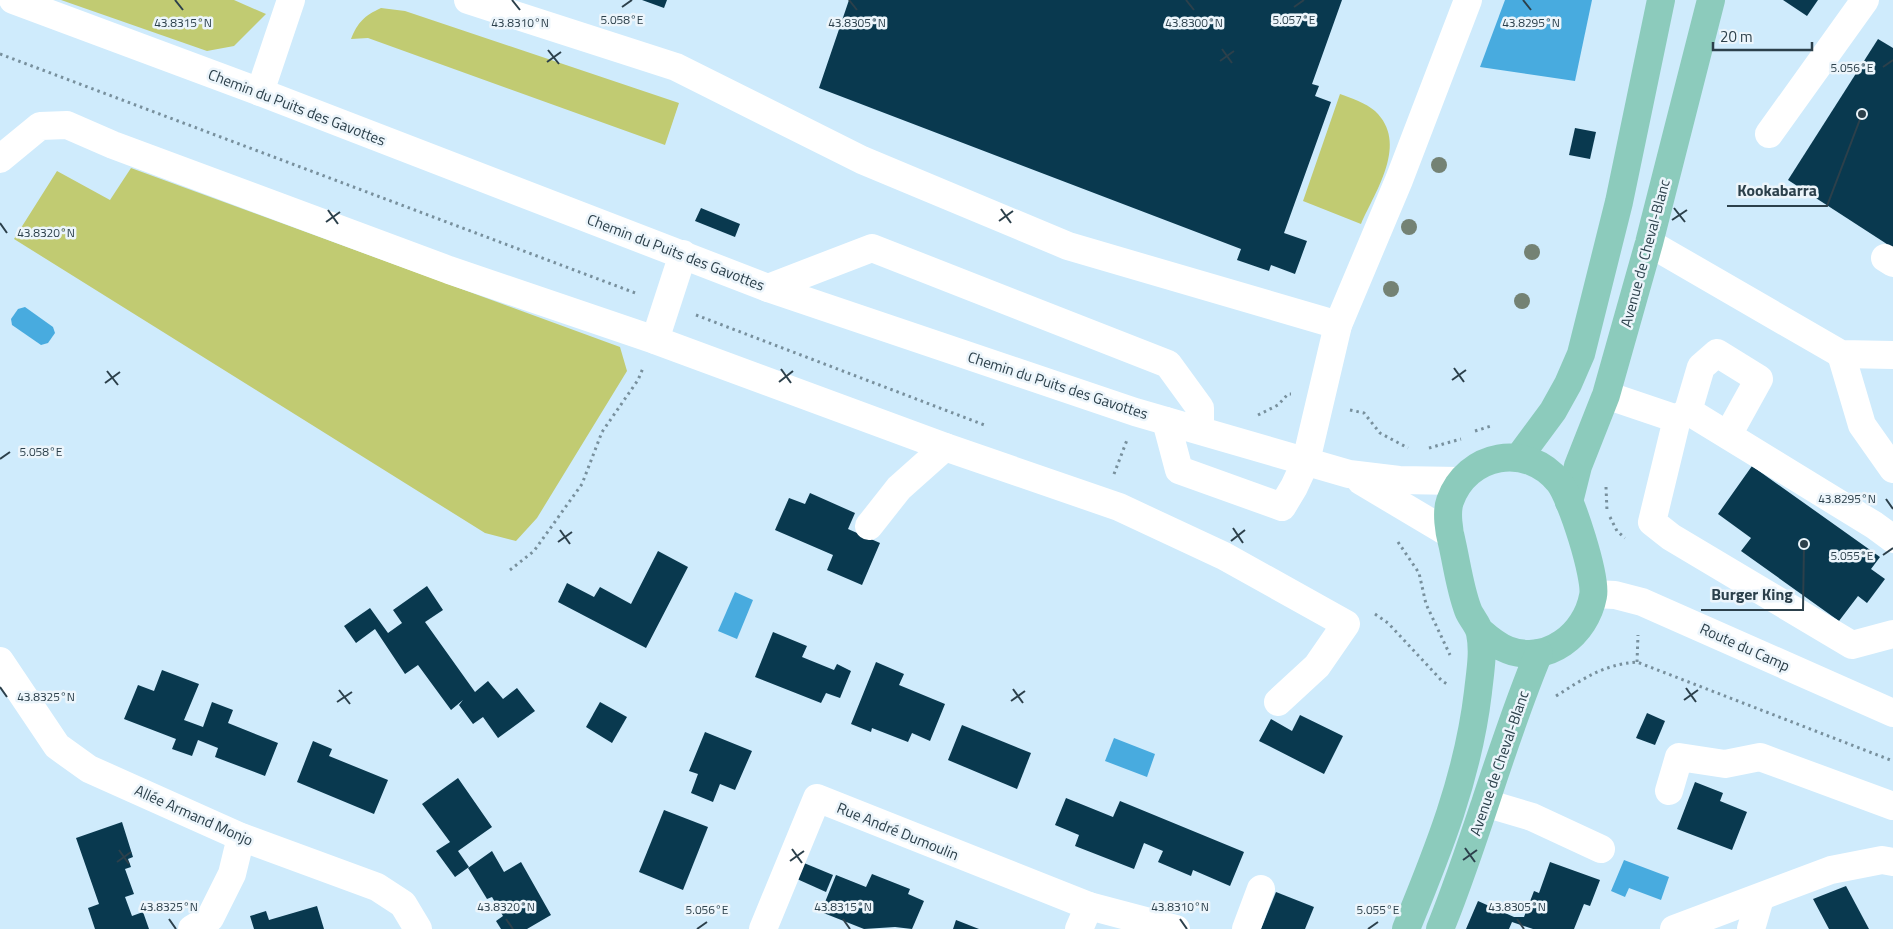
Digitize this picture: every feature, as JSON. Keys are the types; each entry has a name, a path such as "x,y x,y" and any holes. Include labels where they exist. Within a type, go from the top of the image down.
{"main road":[{"path":"1518,457 1553,411 1568,384 1581,354 1620,202 1661,0"},
{"name":"Avenue de Cheval-Blanc","path":"1569,502 1578,466 1606,396 1649,243 1711,0"},
{"name":"Avenue de Cheval-Blanc","path":"1406,929 1447,828 1468,755 1482,657 1480,631 1468,610 1450,534 1449,503 1459,481 1481,463 1501,457 1518,457 1543,467 1560,483 1569,502 1592,570 1594,594 1586,619 1575,634 1561,645 1539,653 1508,650 1480,631"},
{"name":"Avenue de Cheval-Blanc","path":"1440,929 1459,883 1515,714 1539,653"}],"street":[{"name":"Chemin du Puits des Gavottes","path":"13,0 260,92 768,288 1136,412 1349,474 1399,480 1459,481"},
{"path":"260,92 291,0"},
{"path":"468,0 676,67 862,160 1068,246 1338,325"},
{"path":"1166,420 1179,470 1282,507 1294,488 1306,461 1338,325 1406,162 1468,0"},
{"path":"1769,134 1866,0"},
{"path":"0,159 40,126 67,125 113,145 449,270 655,340 945,447 1119,507 1224,556 1346,624 1317,666 1278,702"},
{"path":"1649,243 1842,354 1893,355"},
{"path":"768,288 872,248 1168,364 1200,408 1200,430"},
{"path":"655,340 683,254"},
{"path":"1728,435 1759,379 1717,353 1701,367 1683,415 1652,522 1672,537 1852,645 1893,634"},
{"path":"1842,354 1862,425 1893,469"},
{"path":"1606,396 1683,415 1728,435 1874,524 1893,538"},
{"path":"869,526 899,488 945,447"},
{"name":"Chemin du Puits des Gavottes","path":"1349,474 1396,500 1450,534"},
{"name":"Route du Camp","path":"1594,594 1615,595 1642,602 1893,713"},
{"name":"Allée Armand Monjo","path":"0,661 57,746 89,769 242,837 377,887 403,904 418,929"},
{"path":"1670,791 1679,757 1725,764 1760,757 1893,806"},
{"name":"Rue André Dumoulin","path":"763,929 817,798 1084,918"},
{"path":"1485,803 1532,817 1601,849"},
{"path":"192,929 210,918 232,874 242,837"},
{"path":"1674,929 1831,870 1882,860 1893,862"},
{"path":"1246,929 1261,889"},
{"path":"1751,929 1760,898"},
{"path":"1084,918 1176,929"}],"path":[{"path":"510,570 534,551 582,484 602,432 638,380 655,340"},
{"path":"1113,477 1136,412"},
{"path":"1395,540 1400,543 1418,573 1426,604 1453,661"},
{"path":"1637,662 1893,762"}],"green space":[{"path":"61,0 234,0 266,14 234,46 207,51"},
{"path":"381,8 405,11 679,103 665,145 368,38 351,39 362,20"},
{"path":"1340,94 1363,103 1375,111 1385,124 1389,137 1386,167 1361,224 1303,201"},
{"path":"131,168 620,347 627,371 537,518 516,541 485,533 14,239 57,171 110,200"}],"water":[{"path":"1505,0 1592,0 1575,81 1480,67"},
{"path":"25,307 53,327 55,333 48,343 41,345 12,325 11,319 18,309"},
{"path":"735,592 753,600 737,639 718,631"},
{"path":"1114,738 1155,754 1147,777 1105,761"},
{"path":"1624,860 1669,877 1661,900 1629,888 1625,897 1611,891"}],"building":[{"path":"642,0 667,0 664,8"},
{"path":"849,0 1342,0 1312,84 1319,86 1315,96 1331,102 1284,233 1307,241 1295,274 1271,265 1269,271 1237,260 1241,249 819,88"},
{"path":"1783,0 1818,0 1807,16"},
{"path":"1878,39 1893,48 1893,248 1788,180"},
{"path":"1575,128 1596,132 1590,159 1569,155"},
{"path":"701,208 740,224 735,237 695,221"},
{"path":"1752,466 1880,557 1871,569 1885,579 1867,603 1858,596 1839,621 1741,551 1751,538 1718,514"},
{"path":"810,493 855,513 848,529 880,543 862,585 827,570 833,555 775,530 789,498 805,504"},
{"path":"658,551 688,567 646,648 558,602 567,583 594,597 600,587 631,604"},
{"path":"427,586 443,610 425,622 475,692 488,681 503,699 517,688 535,711 498,738 483,717 473,724 459,705 463,700 451,710 418,665 405,674 375,629 356,643 344,626 370,608 388,633 402,623 393,610"},
{"path":"773,632 807,646 802,657 834,670 837,664 851,671 840,698 826,693 821,703 755,677"},
{"path":"876,662 904,674 899,685 945,704 930,741 912,733 908,742 872,728 871,732 851,724"},
{"path":"162,670 199,684 184,720 203,727 212,702 233,710 228,723 278,743 265,776 215,757 218,748 198,740 192,756 172,749 176,739 124,719 138,685 154,691"},
{"path":"600,702 627,717 612,743 586,727"},
{"path":"1647,713 1665,721 1655,745 1636,738"},
{"path":"1300,715 1343,736 1324,774 1259,741 1271,719 1292,731"},
{"path":"962,725 1031,753 1017,789 948,760"},
{"path":"705,732 752,751 735,790 720,784 713,802 691,793 698,774 689,771"},
{"path":"313,741 332,749 329,756 388,780 374,814 297,782"},
{"path":"458,778 492,827 458,851 469,867 455,877 436,851 450,842 422,804"},
{"path":"1695,782 1723,793 1720,801 1747,812 1732,850 1677,829"},
{"path":"1066,798 1113,817 1120,801 1244,852 1230,886 1193,870 1191,876 1158,862 1163,851 1144,843 1134,869 1075,846 1079,835 1055,825"},
{"path":"664,810 708,827 683,890 639,872"},
{"path":"122,822 133,857 128,859 131,867 125,869 134,894 125,897 132,916 143,912 149,929 95,929 88,908 99,904 76,838"},
{"path":"492,851 504,872 521,862 551,915 527,929 501,929 496,921 503,916 492,897 487,899 468,868"},
{"path":"1550,862 1600,880 1590,906 1584,904 1574,929 1533,929 1512,922 1509,929 1466,929 1478,901 1514,917 1524,917 1534,891 1539,893"},
{"path":"804,863 833,875 826,892 797,879"},
{"path":"872,874 910,889 908,894 924,901 912,929 895,927 864,929 821,912 836,875 866,887"},
{"path":"1846,886 1869,929 1829,929 1813,899"},
{"path":"1276,892 1314,907 1305,929 1261,929"},
{"path":"317,906 324,929 254,929 250,916 266,911 269,920"},
{"path":"956,920 979,929 953,929"}],"place":[{"name":"Kookabarra","path":"1862,114"},
{"name":"Burger King","path":"1804,544"}]}
